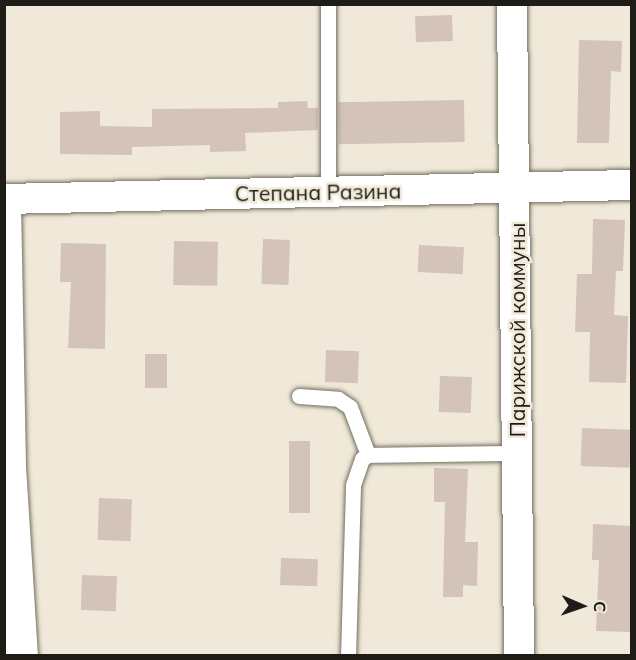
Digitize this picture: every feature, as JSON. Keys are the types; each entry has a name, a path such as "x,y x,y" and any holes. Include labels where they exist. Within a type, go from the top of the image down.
{"street":[{"name":"Парижской коммуны","path":"512,4 517,188 519,656"},
{"name":"Степана Разина","path":"4,201 632,185"},
{"path":"4,201 7,467 21,656"}],"lane":[{"path":"328,4 328,192"},
{"path":"299,396 338,399 350,406 368,455"},
{"path":"348,656 353,485 357,465 368,455 518,453"}],"building":[{"path":"452,15 453,41 416,42 415,16"},
{"path":"579,40 622,41 621,72 611,71 609,143 577,143"},
{"path":"464,100 465,142 339,144 338,102"},
{"path":"307,101 308,108 318,108 318,130 245,133 246,151 210,152 210,145 132,147 132,155 60,154 60,112 100,111 100,126 152,127 152,109 278,108 278,102"},
{"path":"593,219 625,220 623,271 616,271 614,315 628,316 626,383 589,382 590,332 575,332 577,274 592,274"},
{"path":"263,239 290,240 288,285 261,284"},
{"path":"174,241 218,242 217,286 173,285"},
{"path":"61,243 106,244 105,349 68,348 71,282 60,282"},
{"path":"419,245 464,247 463,274 418,272"},
{"path":"326,350 359,351 358,383 325,382"},
{"path":"145,354 167,354 167,388 145,388"},
{"path":"440,376 472,377 471,413 439,412"},
{"path":"582,428 631,430 630,468 581,466"},
{"path":"289,441 310,441 310,513 289,513"},
{"path":"434,468 468,469 465,542 478,542 477,586 463,585 463,597 443,597 445,502 434,502"},
{"path":"99,498 132,499 131,541 98,540"},
{"path":"593,524 632,526 632,632 596,631 599,560 592,560"},
{"path":"281,558 318,559 317,586 280,585"},
{"path":"82,575 117,576 116,611 81,610"}]}
